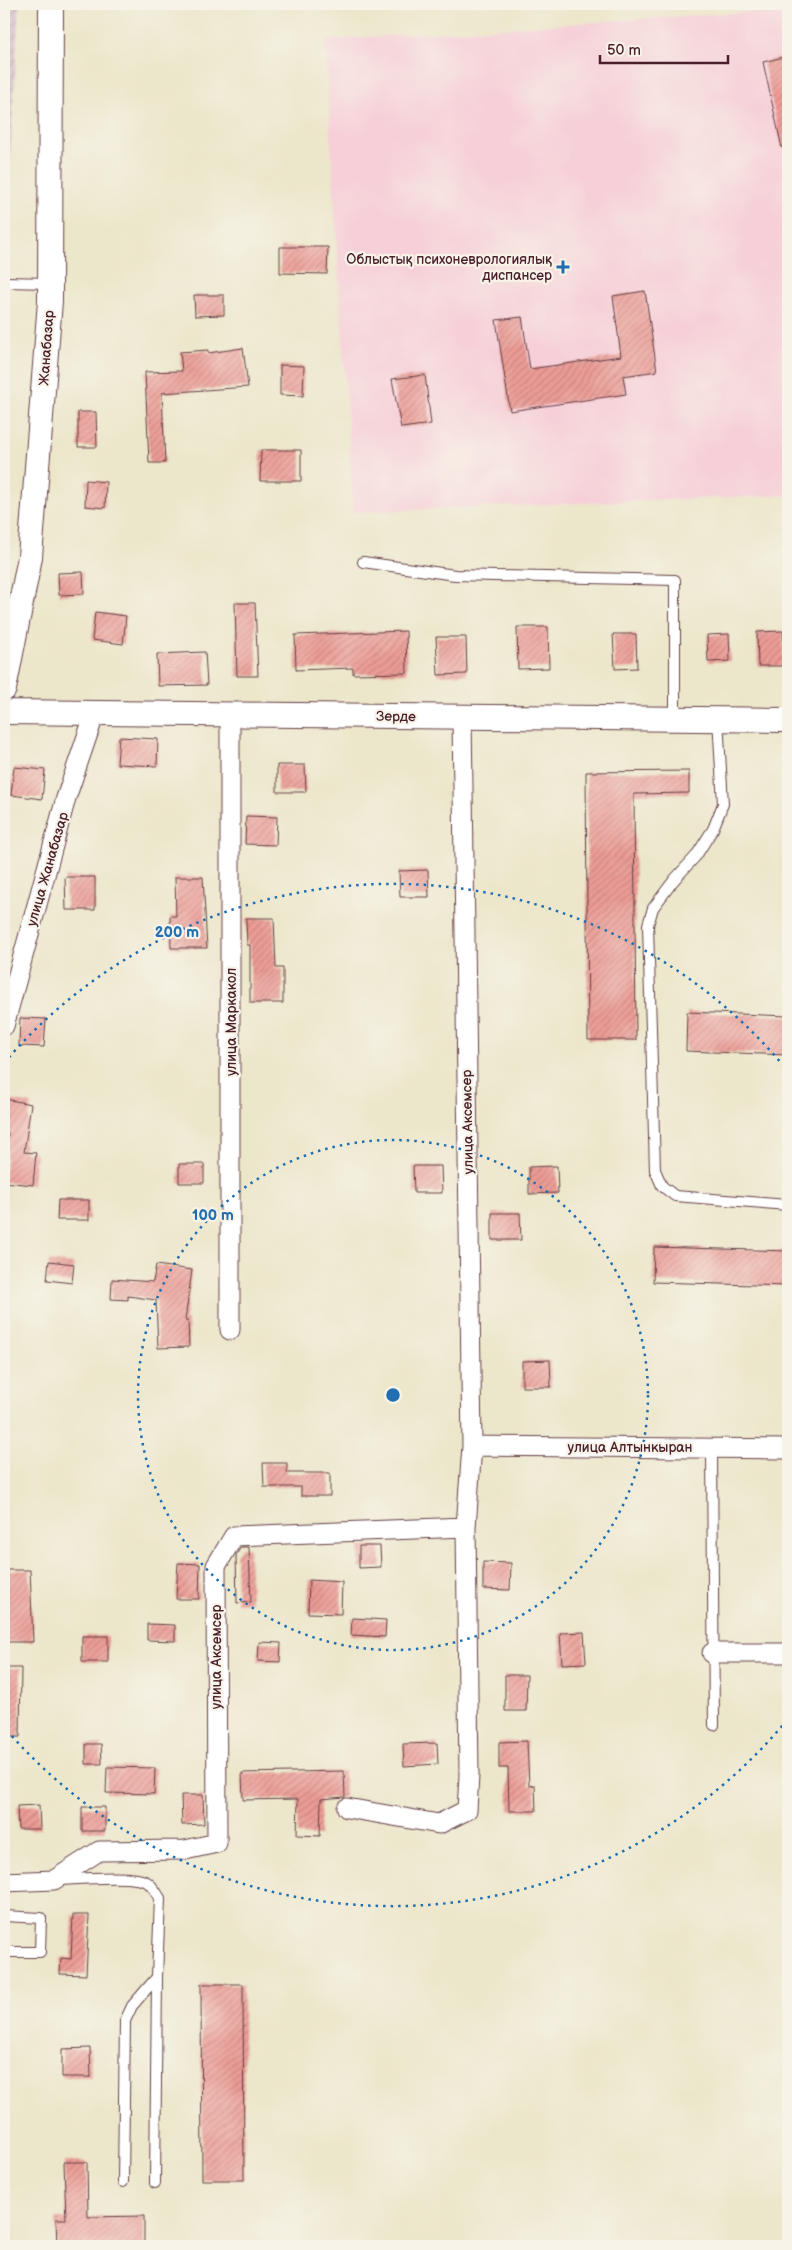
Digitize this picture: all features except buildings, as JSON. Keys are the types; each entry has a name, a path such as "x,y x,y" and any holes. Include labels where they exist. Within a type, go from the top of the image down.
{"street":[{"name":"Жанабазар","path":"4,689 30,557 50,284 51,4"},
{"name":"Зерде","path":"4,712 788,720"},
{"name":"улица Жанабазар","path":"4,1026 64,807 95,713"},
{"name":"улица Маркакол","path":"230,714 230,1330"},
{"name":"улица Аксемсер","path":"347,1808 439,1824 467,1810 469,1776 466,1527 472,1446 462,716"},
{"name":"улица Алтынкыран","path":"472,1446 788,1449"},
{"name":"улица Аксемсер","path":"54,1880 99,1851 185,1850 217,1843 216,1566 234,1536 466,1527"},
{"path":"712,1653 788,1652"},
{"path":"4,1882 54,1880"}],"lane":[{"path":"4,282 50,284"},
{"path":"363,562 455,575 675,580 674,718"},
{"path":"718,719 723,804 713,829 696,856 674,880 653,908 648,926 655,1170 662,1186 675,1196 788,1205"},
{"path":"712,1448 714,1725"},
{"path":"54,1880 118,1878 145,1881 154,1888 160,1898 157,1977 155,2183"},
{"path":"4,1916 41,1918 40,1952 4,1952"},
{"path":"123,2182 125,2021 132,2006 157,1977"}],"shaded area":[{"path":"4,4 19,4 4,265"},
{"name":"Облыстық психоневрологиялық диспансер","path":"788,9 788,495 353,512 325,40"}],"place":[{"name":"Облыстық психоневрологиялық диспансер","path":"563,267"}]}
